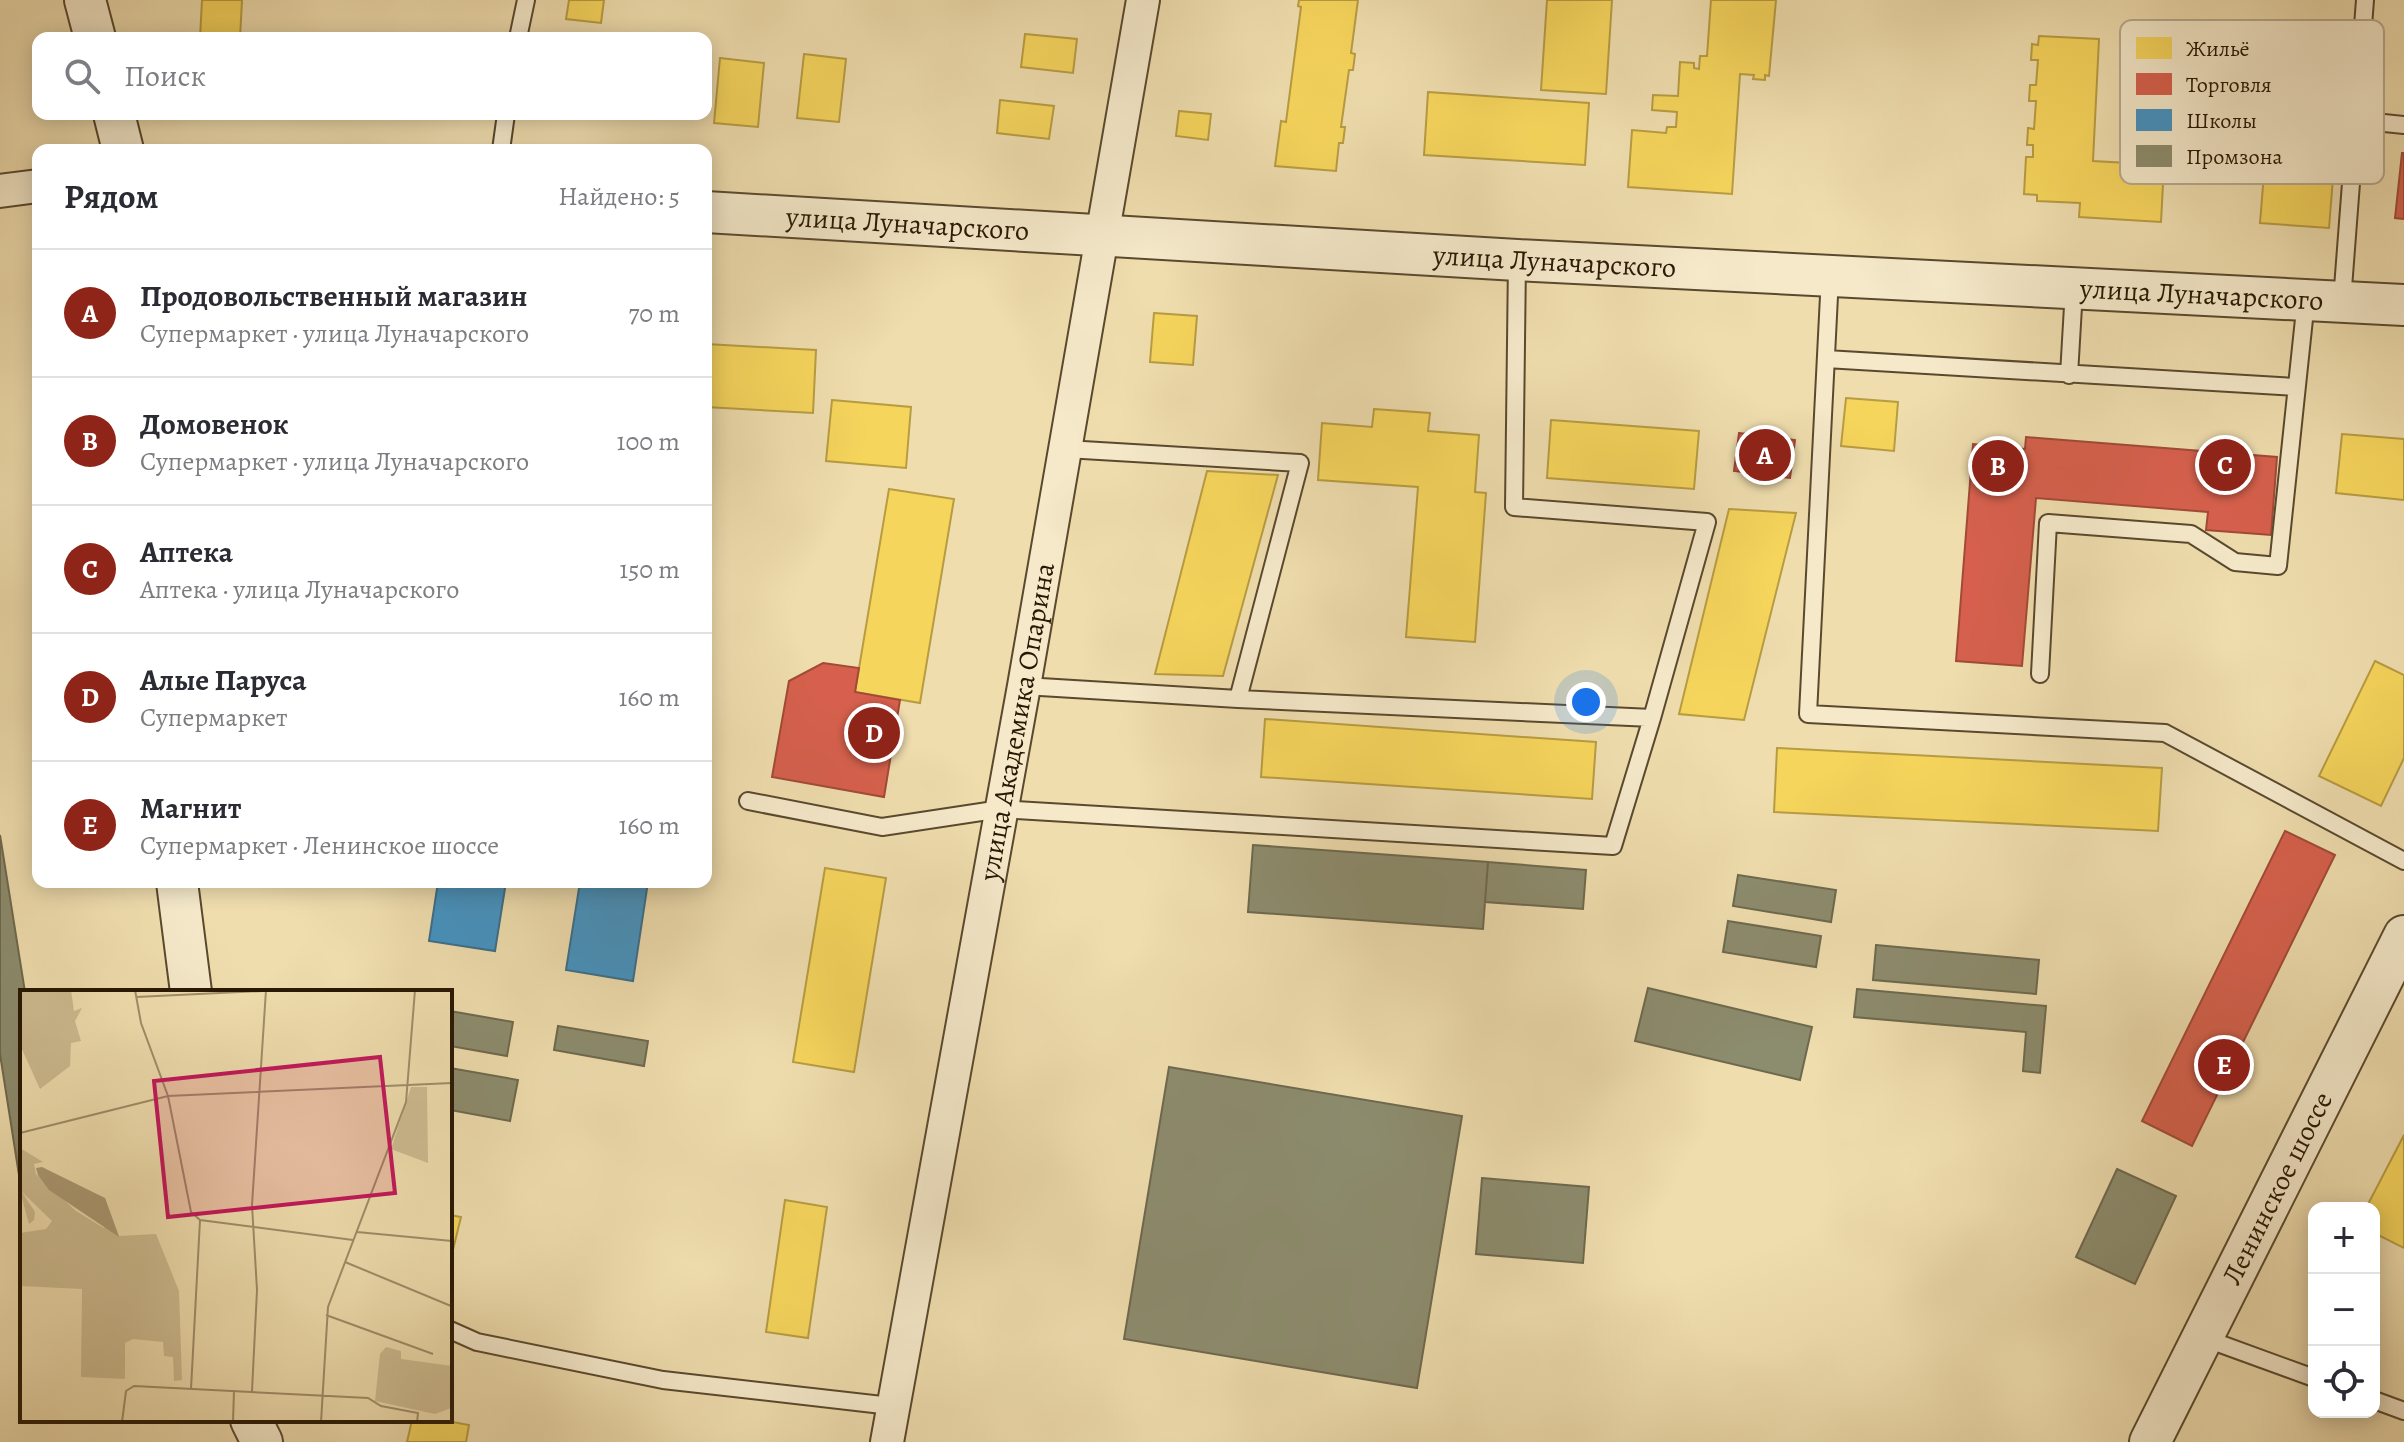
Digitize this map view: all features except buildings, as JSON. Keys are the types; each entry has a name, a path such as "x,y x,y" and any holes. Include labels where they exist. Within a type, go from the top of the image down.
{"street":[{"path":"85,0 93,32"},
{"name":"улица Академика Опарина","path":"887,1442 891,1406 1104,236 1143,0"},
{"path":"116,120 122,144"},
{"path":"0,191 32,187"},
{"name":"улица Луначарского","path":"712,212 1517,260 2404,305"},
{"path":"178,888 191,990"},
{"name":"Ленинское шоссе","path":"2150,1442 2404,936"},
{"path":"252,1422 262,1442"}],"lane":[{"path":"519,32 526,0"},
{"path":"2363,20 2365,0"},
{"path":"502,144 505,120"},
{"path":"2384,123 2404,125"},
{"path":"2040,674 2048,523 2191,534 2235,562 2278,566 2296,387 2324,300 2344,184"},
{"path":"748,801 882,827 1001,809 1613,846 1707,522 1514,507 1517,260"},
{"path":"1830,275 1808,714 2165,733 2404,861"},
{"path":"2069,375 2074,286"},
{"path":"1826,359 2296,387"},
{"path":"1066,449 1300,463 1238,699"},
{"path":"1024,686 1652,718"},
{"path":"452,1331 477,1342 663,1380 891,1406"},
{"path":"2204,1338 2308,1376"},
{"path":"2380,1402 2404,1411"}],"place":[{"name":"Продовольственный магазин","path":"1765,455"},
{"name":"Аптека","path":"2225,465"},
{"name":"Домовенок","path":"1998,466"},
{"name":"Алые Паруса","path":"874,733"},
{"name":"Магнит","path":"2224,1065"}]}
